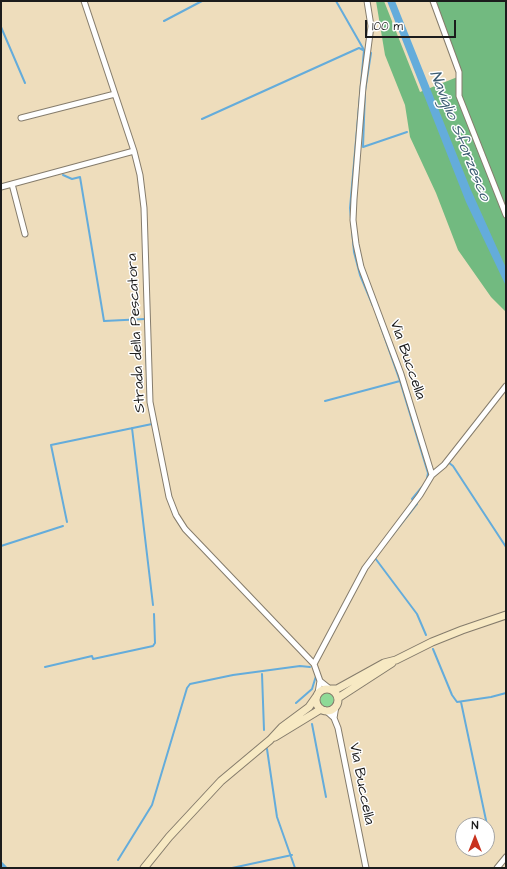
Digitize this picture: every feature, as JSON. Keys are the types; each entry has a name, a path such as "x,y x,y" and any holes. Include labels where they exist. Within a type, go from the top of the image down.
{"main road":[{"path":"338,698 396,660 462,630 506,615"},
{"path":"144,868 169,837 221,781 270,740 282,727 309,708 317,695 323,689 337,689 384,663 396,660"},
{"path":"270,740 323,710 331,710 336,706 338,698 336,692 330,689"},
{"path":"317,695 317,704 323,710"}],"street":[{"name":"Strada della Pescatora","path":"84,1 134,151 140,175 144,208 150,402 169,497 176,515 185,528 314,664"},
{"name":"Via Buccella","path":"367,1 371,26 363,87 354,199 353,220 356,244 361,267 401,374 432,475"},
{"path":"433,1 459,72 459,96 506,215"},
{"path":"21,118 115,94"},
{"path":"1,187 134,151"},
{"path":"12,184 25,234"},
{"path":"317,695 320,681 314,664 365,568 429,483 432,475 448,460 506,386"},
{"path":"320,681 330,689"},
{"name":"Via Buccella","path":"336,706 334,718 338,728 366,868"},
{"path":"323,710 334,718"},
{"path":"497,868 506,858"}],"green space":[{"path":"376,1 384,1 420,92 460,76 433,1 506,1 506,312 491,297 458,250 436,193 410,137 405,105 385,55"},
{"path":"327,692 334,697 335,700 330,707 327,708 320,703 319,700 324,693"}],"water":[{"path":"387,1 395,1 470,188 506,268 506,286 466,202"}],"waterway":[{"path":"164,21 202,1"},
{"path":"336,1 364,50 350,208 354,252 360,275 373,306"},
{"path":"1,27 25,83"},
{"path":"202,119 359,48 365,51"},
{"path":"369,52 371,53 365,91 363,147 407,132"},
{"path":"63,175 72,179 80,177 104,321 145,319"},
{"path":"377,316 400,381 428,473 427,479"},
{"path":"146,346 148,398"},
{"path":"325,401 400,381"},
{"path":"67,522 51,445 152,424 151,418"},
{"path":"132,428 153,605"},
{"path":"448,462 453,466 506,547"},
{"path":"391,537 417,504 412,499 422,487"},
{"path":"1,546 63,526"},
{"path":"376,556 375,558 417,614 426,635"},
{"path":"45,667 92,656 93,659 153,646 155,643 154,614"},
{"path":"433,649 452,695 457,702 491,697 506,693"},
{"path":"118,860 152,805 187,688 190,684 233,675 300,666 310,667"},
{"path":"262,674 264,730"},
{"path":"296,703 312,689 316,676"},
{"path":"461,702 485,817"},
{"path":"312,724 326,797"},
{"path":"267,749 277,817 295,868"},
{"path":"232,868 292,855"},
{"path":"1,865 4,868"}],"water label":[{"name":"Naviglio Sforzesco","path":"459,136"}]}
